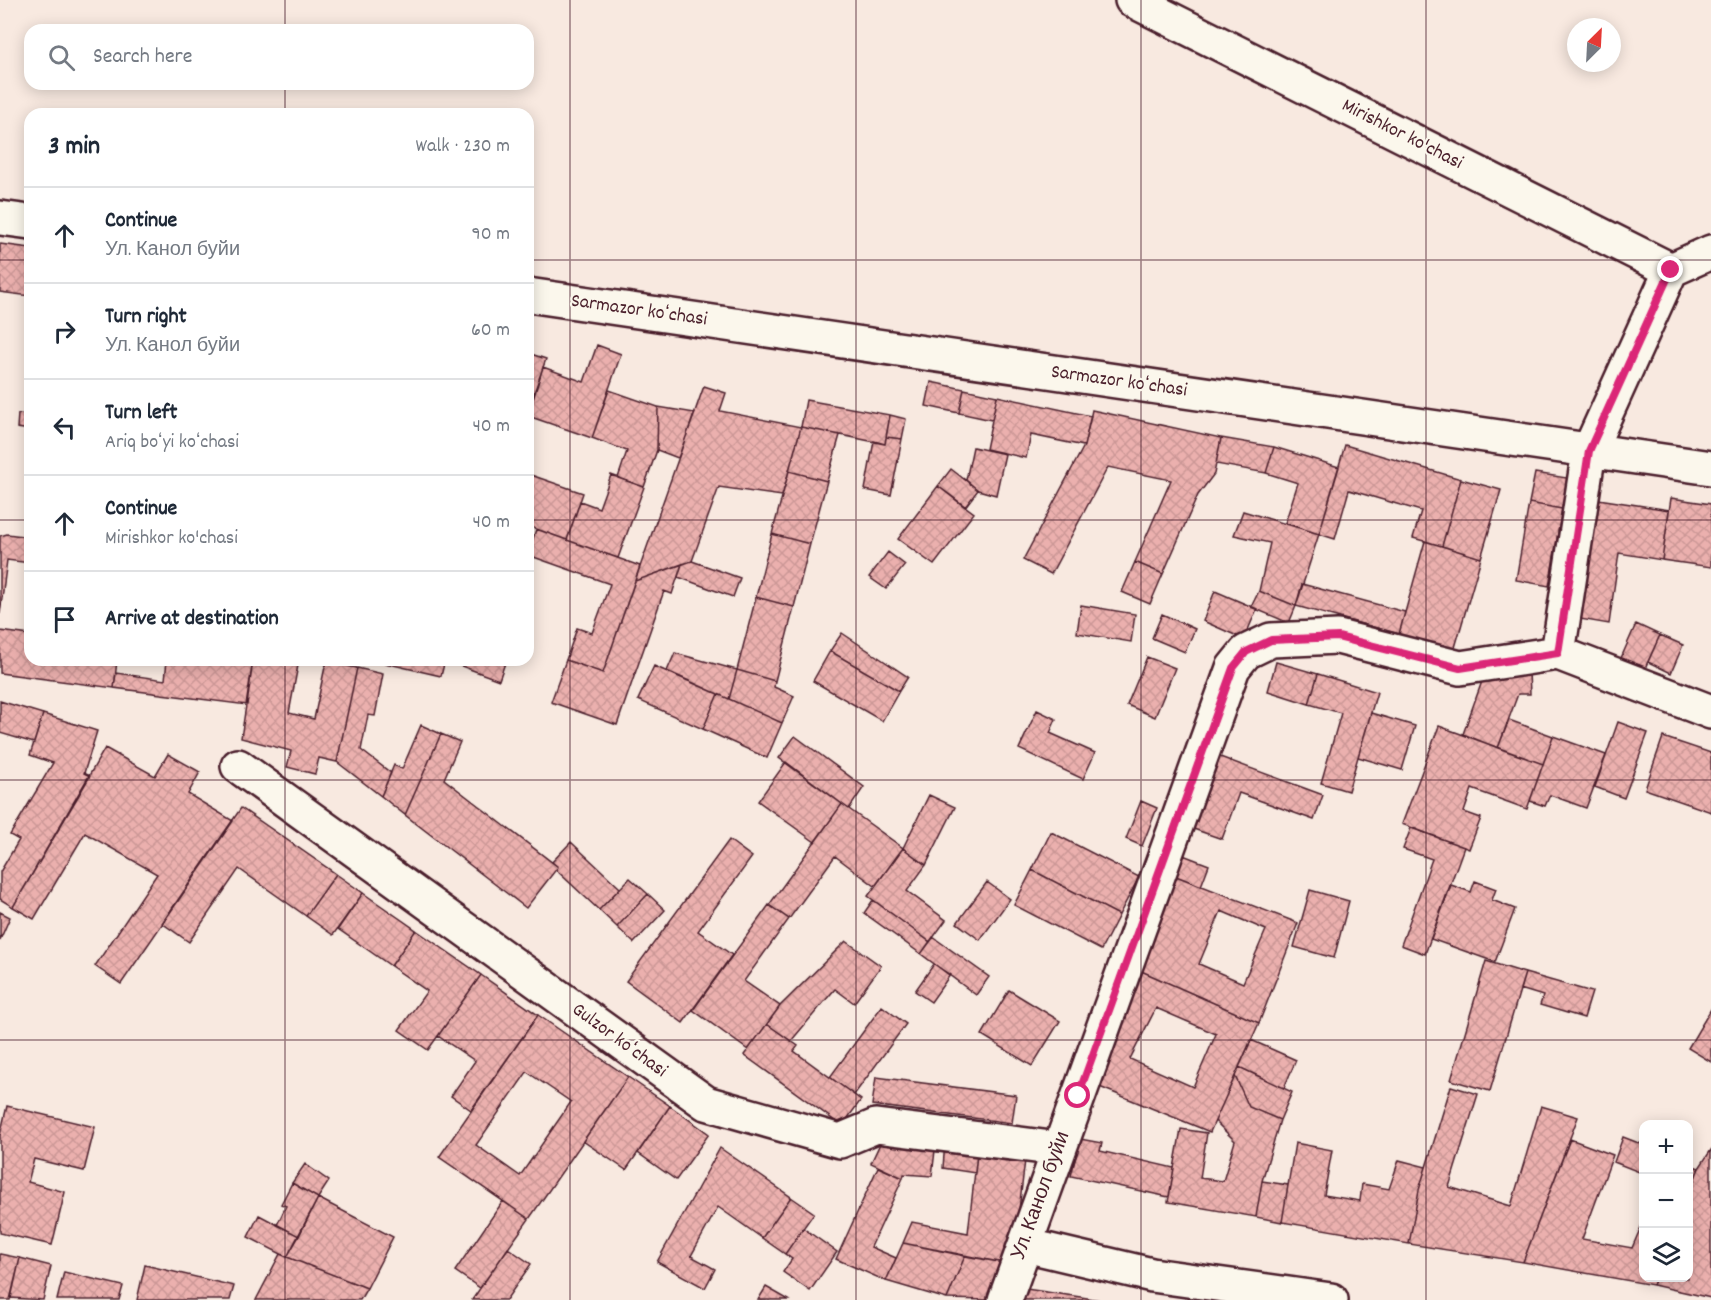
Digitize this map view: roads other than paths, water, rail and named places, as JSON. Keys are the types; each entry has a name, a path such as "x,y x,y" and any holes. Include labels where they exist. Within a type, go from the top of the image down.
{"street":[{"name":"Mirishkor ko'chasi","path":"1132,0 1671,270"},
{"path":"0,218 24,221"},
{"path":"1711,252 1671,270 1589,451 1558,653 1711,712"},
{"name":"Sarmazor koʻchasi","path":"534,296 1711,468"},
{"name":"Ул. Канол буйи","path":"1005,1300 1233,668 1246,652 1271,640 1338,637 1460,668 1558,653"},
{"name":"Gulzor koʻchasi","path":"238,766 706,1103 840,1142 876,1126 1059,1149"},
{"path":"1024,1245 1152,1275 1331,1300"}]}
